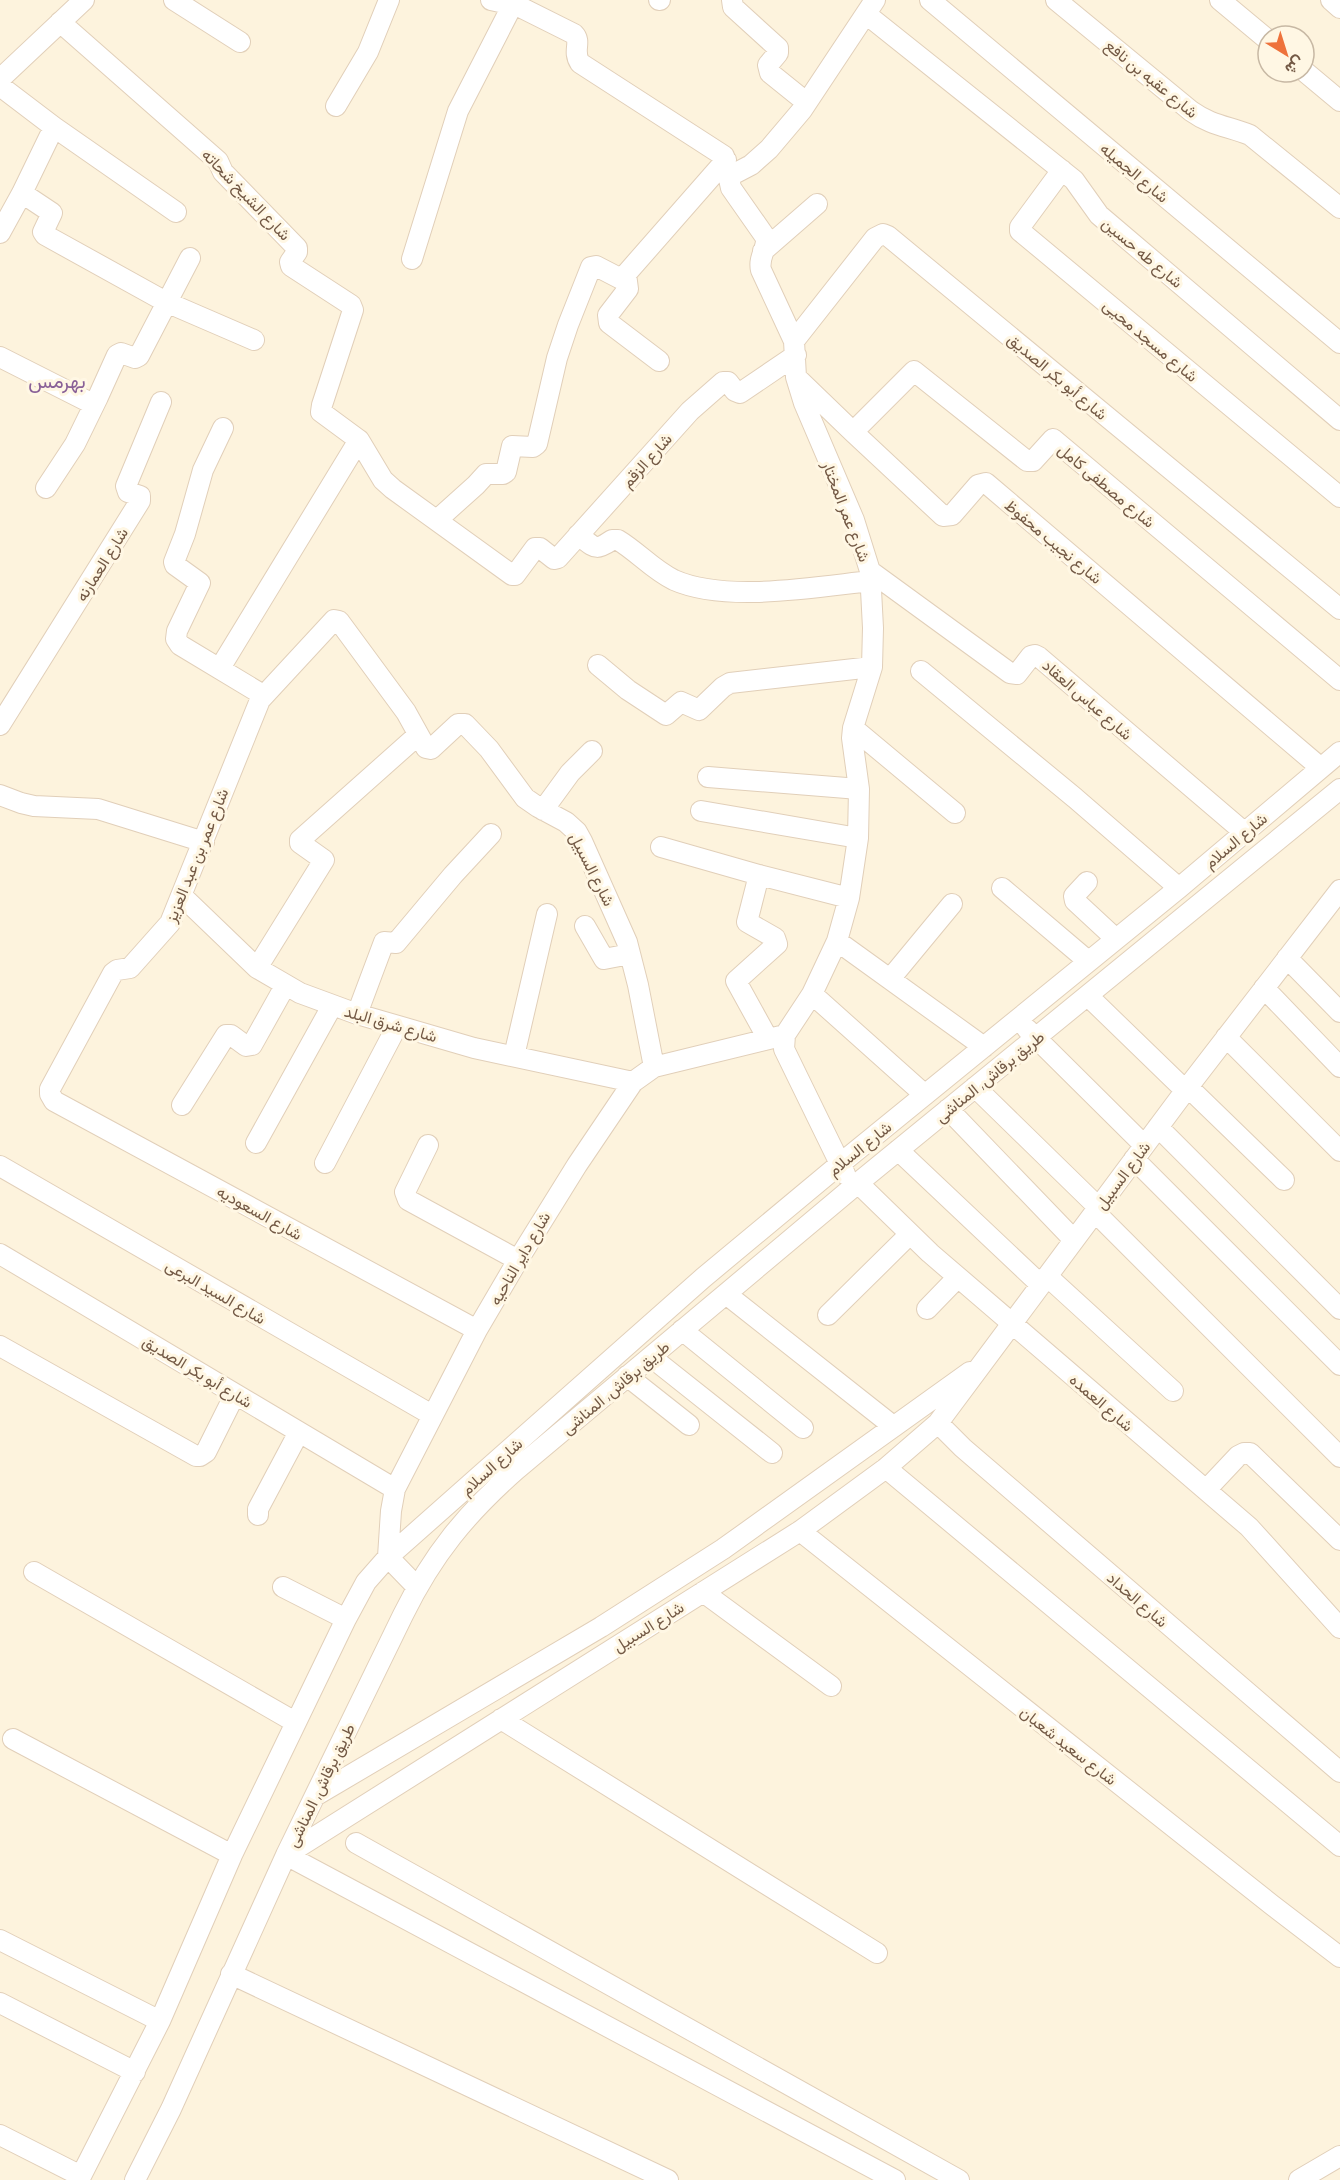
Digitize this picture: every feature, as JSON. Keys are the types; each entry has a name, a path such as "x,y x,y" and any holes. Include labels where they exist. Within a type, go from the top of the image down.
{"street":[{"path":"0,79 84,0"},
{"path":"174,0 240,42"},
{"path":"336,106 368,52 389,0"},
{"path":"732,0 733,7 778,48 778,53 768,65 770,73 807,102"},
{"name":"شارع الجميله","path":"930,0 1340,344"},
{"name":"شارع عقبه بن نافع","path":"1056,0 1204,120 1250,135 1340,208"},
{"path":"1220,0 1256,30"},
{"path":"1331,0 1340,8"},
{"path":"412,260 458,111 502,2"},
{"name":"شارع عمر المختار","path":"502,2 575,35 578,40 576,56 580,63 713,147 727,169 735,194 764,234 766,242 759,261 761,270 795,348 796,377 808,414 854,520 870,576 873,628 872,667 852,738 859,789 858,838 849,898 837,941 812,994 777,1037"},
{"path":"659,362 608,320 608,315 627,289 626,274 727,169 761,157 807,102 871,7"},
{"name":"شارع طه حسين","path":"871,7 1062,170 1080,187 1099,215 1340,420"},
{"name":"شارع الشيخ شحاته","path":"60,22 216,160 223,172 297,248 290,262 291,266 351,304 353,310 321,410 324,416 359,440"},
{"path":"1316,80 1340,101"},
{"path":"0,86 54,127 176,212"},
{"path":"0,233 6,209 22,193 54,127"},
{"name":"شارع مسجد محيى","path":"1062,170 1020,227 1020,231 1340,497"},
{"path":"22,193 52,213 43,232 44,235 166,302 254,340"},
{"path":"763,251 817,204"},
{"name":"شارع أبو بكر الصديق","path":"795,348 875,238 883,234 888,236 1340,609"},
{"path":"46,488 75,444 115,356 121,353 133,357 139,356 190,258"},
{"path":"220,668 359,440 388,485 437,520 477,485 486,474 506,472 512,446 533,447 537,444 563,338 591,267 596,266 627,282"},
{"name":"شارع الزقم","path":"437,520 510,574 515,574 535,548 540,548 557,560 690,411 722,382 727,381 735,391 740,393 795,348"},
{"path":"0,357 87,401 94,401 98,397"},
{"name":"شارع مصطفى كامل","path":"853,432 914,371 1028,461 1033,460 1053,439 1340,680"},
{"name":"شارع نجيب محفوظ","path":"796,377 945,517 952,515 978,485 986,483 1321,768"},
{"name":"شارع العمارنه","path":"0,725 140,501 140,496 128,492 126,486 161,402"},
{"path":"223,428 203,470 185,534 174,563 200,583 177,631 178,642 262,695"},
{"path":"578,535 597,548 602,548 612,540 618,540 667,576 702,588 735,591 778,590 870,576"},
{"name":"شارع عباس العقاد","path":"870,576 1010,674 1017,674 1031,656 1037,655 1244,832"},
{"name":"شارع عمر بن عبد العزيز","path":"50,1089 113,973 130,968 167,927 182,896 262,695 334,620 339,621 408,715 418,735"},
{"path":"598,665 628,690 664,715 668,715 681,702 699,710 730,682 872,667"},
{"path":"921,671 1075,798 1179,888"},
{"name":"شارع السبيل","path":"418,735 426,748 430,750 457,725 462,723 467,725 498,760 522,794 543,810 561,818 577,832 618,919 630,954 654,1067"},
{"path":"853,728 956,813"},
{"path":"257,968 324,860 300,843 300,840 418,735"},
{"path":"543,810 573,769 592,752"},
{"name":"شارع السلام","path":"388,1557 703,1278 1179,888 1340,752"},
{"path":"708,777 859,789"},
{"name":"طريق برقاش, المناشى","path":"135,2180 171,2109 286,1856 417,1587 461,1523 488,1495 855,1185 1340,789"},
{"path":"0,795 34,806 98,809 204,842"},
{"path":"700,811 858,838"},
{"path":"357,1014 384,943 386,941 396,943 491,834"},
{"path":"661,847 849,898"},
{"path":"759,875 747,922 775,939 777,944 736,981 777,1037 840,1164 855,1185"},
{"path":"1087,882 1074,896 1075,901 1116,939"},
{"path":"1002,888 1089,961"},
{"name":"شارع السبيل","path":"286,1856 800,1531 886,1468 938,1423 1186,1088 1340,890"},
{"name":"شارع شرق البلد","path":"182,896 257,968 285,986 332,1006 474,1048 633,1082"},
{"path":"890,979 952,904"},
{"path":"514,1056 547,914"},
{"path":"585,926 605,960 630,954"},
{"path":"837,941 984,1047"},
{"path":"1287,958 1340,1012"},
{"path":"182,1105 226,1035 231,1035 246,1046 252,1045 285,986"},
{"path":"1264,988 1340,1066"},
{"path":"812,994 925,1095"},
{"path":"1088,996 1284,1180"},
{"path":"256,1143 332,1006"},
{"path":"1017,1019 1340,1365"},
{"path":"325,1163 397,1026"},
{"name":"شارع داير الناحيه","path":"388,1557 395,1489 432,1415 477,1330 518,1260 576,1165 633,1082 654,1067 777,1037"},
{"path":"1226,1037 1340,1151"},
{"path":"975,1088 1340,1457"},
{"name":"شارع السعوديه","path":"50,1089 50,1097 54,1101 477,1330"},
{"path":"948,1109 1074,1240"},
{"path":"1158,1127 1340,1309"},
{"path":"428,1145 405,1192 408,1200 518,1260"},
{"path":"898,1150 1173,1391"},
{"name":"شارع السيد البرعى","path":"0,1166 432,1415"},
{"name":"شارع العمده","path":"855,1185 958,1277 1249,1527 1340,1628"},
{"path":"828,1315 910,1234"},
{"name":"شارع أبو بكر الصديق","path":"0,1254 395,1489"},
{"path":"927,1309 958,1277"},
{"path":"726,1294 894,1426"},
{"path":"682,1330 803,1428"},
{"path":"0,1346 198,1456 206,1452 235,1394"},
{"path":"651,1357 772,1453"},
{"name":"شارع السبيل","path":"315,1796 601,1627 733,1542 982,1364"},
{"path":"627,1376 690,1425"},
{"name":"شارع الحداد","path":"938,1423 963,1448 1340,1772"},
{"path":"258,1515 258,1509 299,1432"},
{"path":"1206,1490 1238,1456 1250,1453 1340,1540"},
{"path":"886,1468 1340,1846"},
{"name":"شارع سعيد شعبان","path":"800,1531 1340,1957"},
{"path":"0,2135 80,2178 160,2021 232,1855 295,1722 366,1582 388,1557 417,1587"},
{"path":"34,1572 295,1722"},
{"path":"283,1587 346,1619"},
{"path":"703,1592 831,1686"},
{"path":"501,1719 877,1953"},
{"path":"13,1739 232,1855"},
{"path":"356,1844 959,2180"},
{"path":"286,1856 895,2180"},
{"path":"0,1940 160,2021"},
{"path":"231,1974 668,2180"},
{"path":"0,2002 135,2072"},
{"path":"1299,2180 1340,2156"}],"district":[{"name":"بهرمس","path":"57,380"}]}
